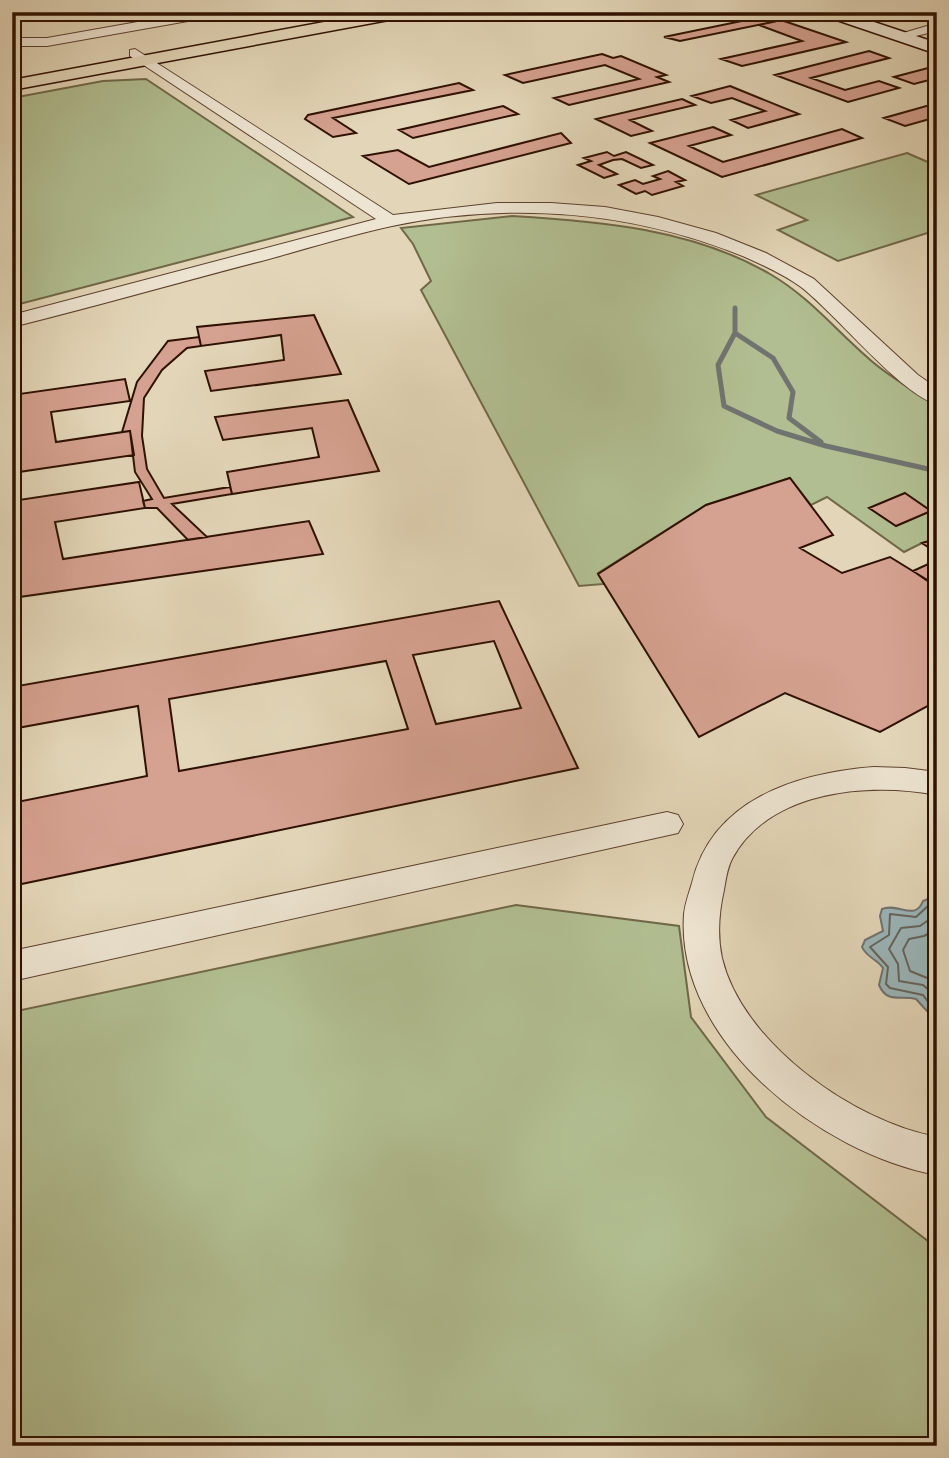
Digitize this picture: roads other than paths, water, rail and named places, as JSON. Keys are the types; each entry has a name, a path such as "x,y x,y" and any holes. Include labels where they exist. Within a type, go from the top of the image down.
{"main road":[{"path":"12,85 360,12"},
{"path":"12,76 405,12"},
{"path":"828,12 937,40"},
{"path":"853,12 937,49"}],"street":[{"path":"12,42 47,42 216,12"},
{"path":"907,34 937,27"},
{"path":"141,57 390,221"},
{"path":"12,321 390,221 452,211 546,206 603,211 699,233 750,253 807,283 911,379 937,398"},
{"path":"937,784 887,778 849,779 789,794 754,813 733,832 716,855 703,890 699,929 708,971 731,1020 770,1068 814,1104 867,1134 937,1156"},
{"path":"12,966 667,824"}],"water":[{"path":"930,898 937,899 937,1022 916,999 890,997 882,991 879,985 883,968 862,947 865,940 883,931 880,916 882,909 915,910"}],"waterway":[{"path":"735,308 735,333"},
{"path":"735,333 773,358 793,392 789,418 821,442"},
{"path":"735,333 718,365 724,406 777,431 826,446 937,471"}]}
